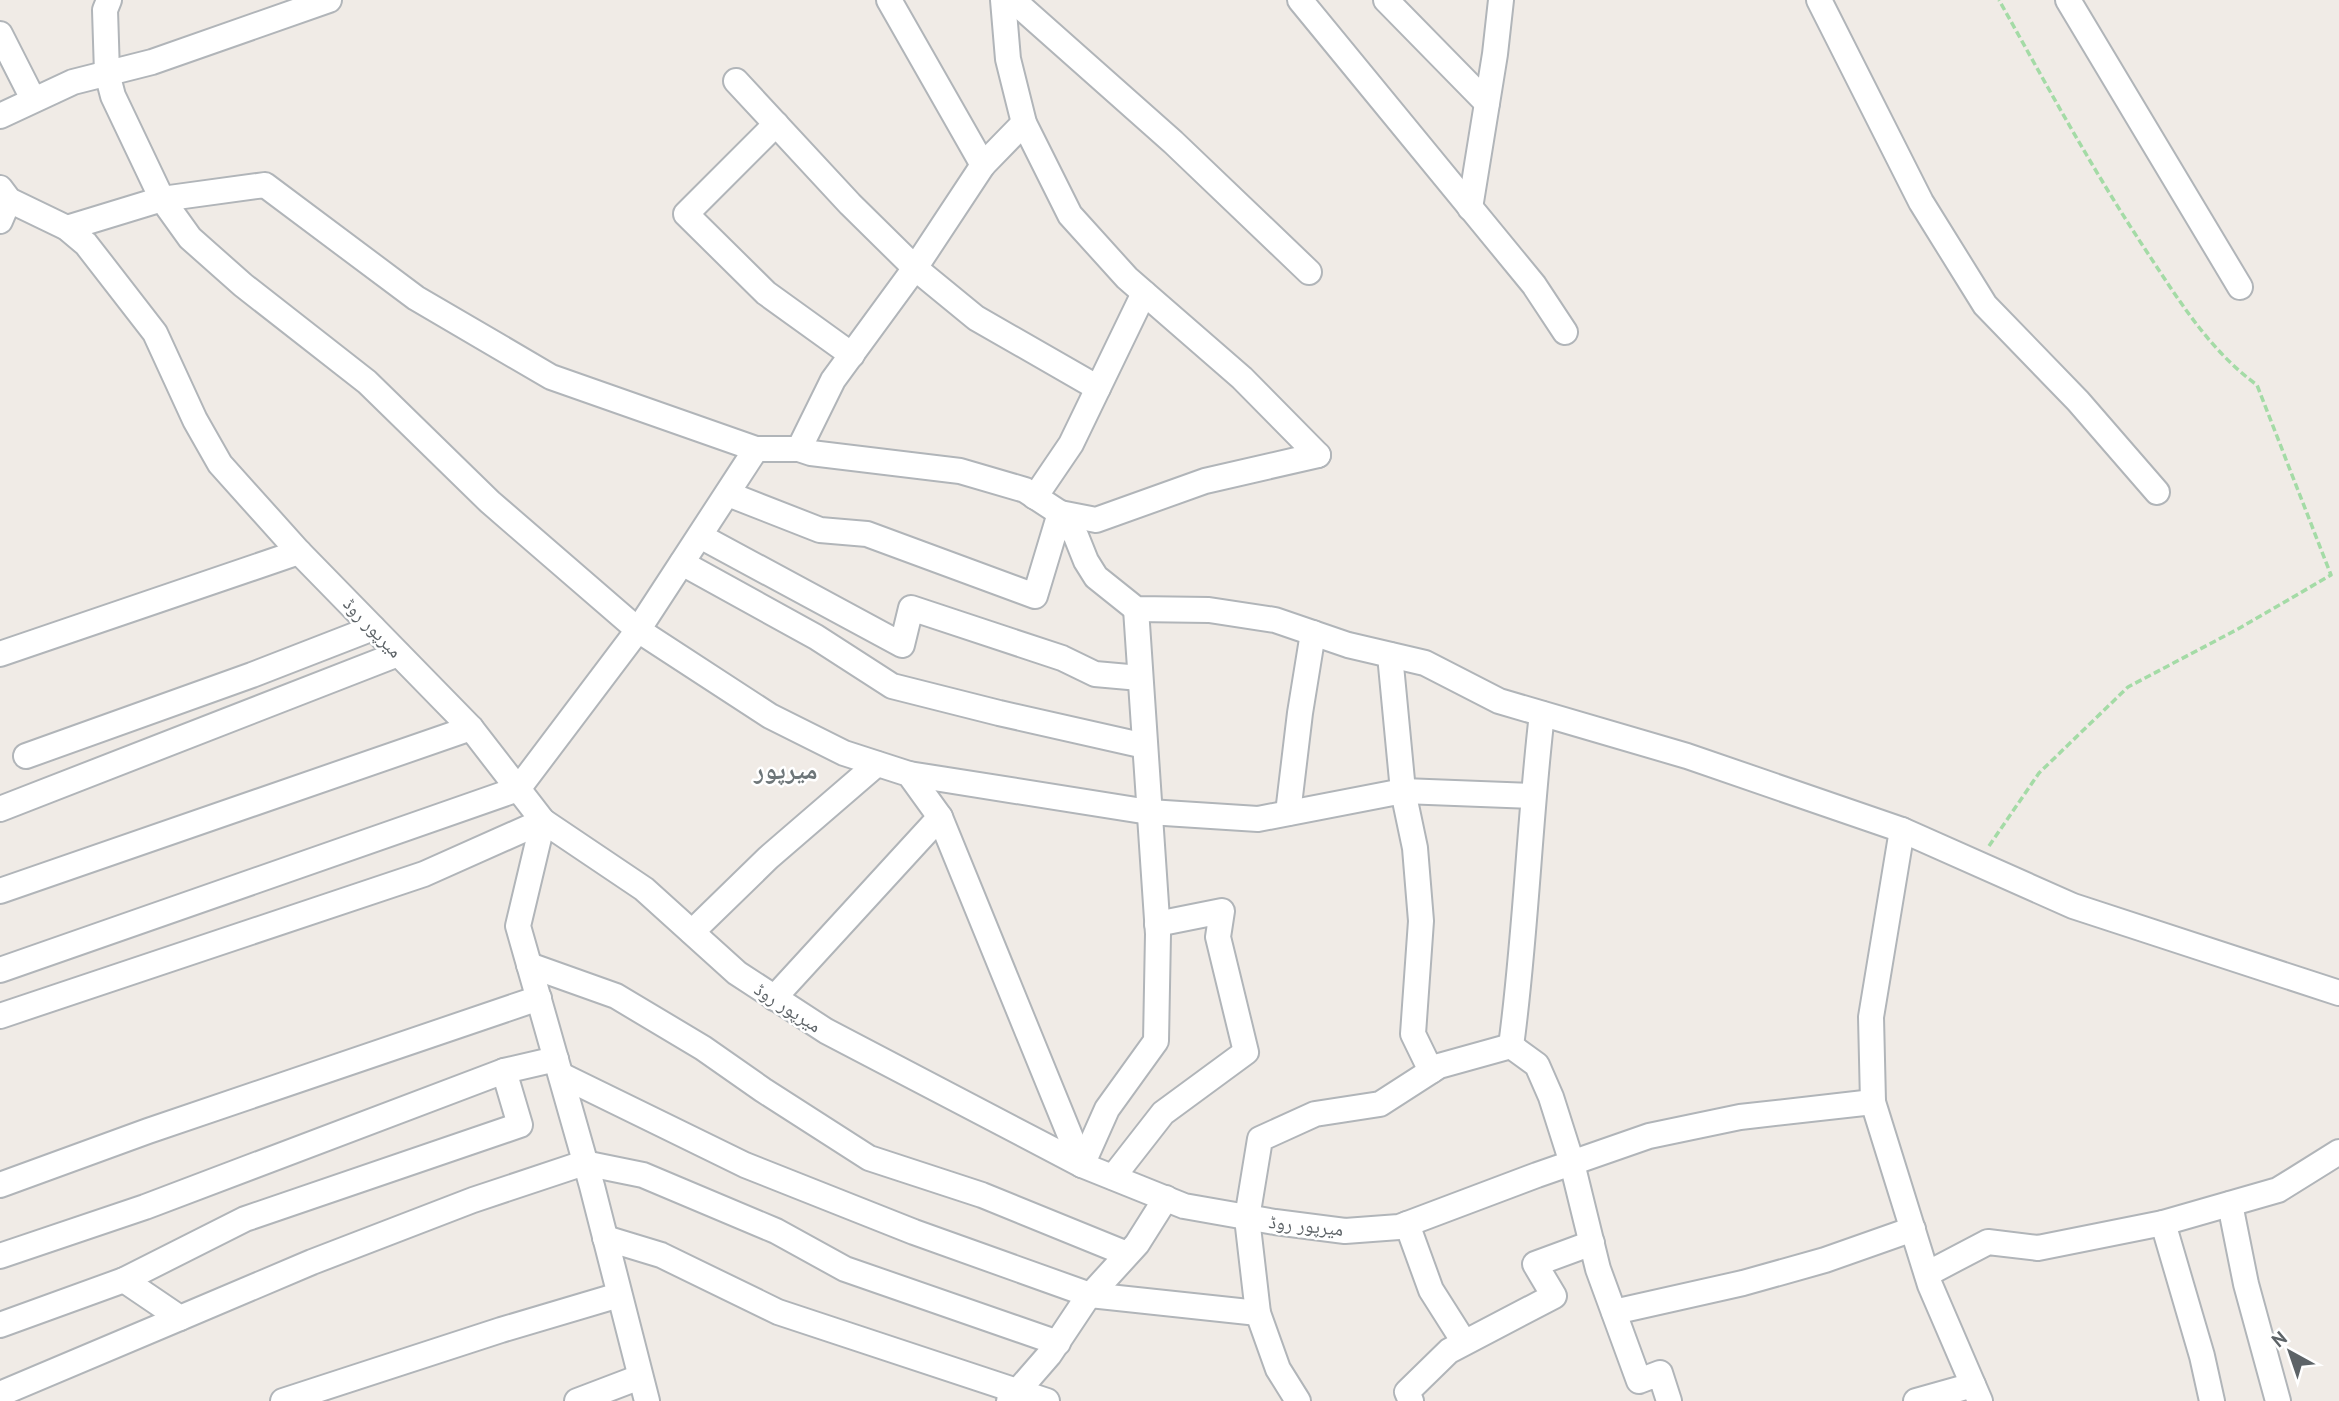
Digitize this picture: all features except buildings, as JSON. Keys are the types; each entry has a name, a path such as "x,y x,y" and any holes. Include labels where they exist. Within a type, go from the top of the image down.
{"street":[{"path":"109,0 105,10 107,73 113,96 162,200 190,238 243,285 367,383 490,502 638,630 770,716 844,753 909,774 1149,812 1258,819 1403,790 1532,796"},
{"path":"0,116 74,82 152,62 329,0"},
{"path":"889,0 983,165"},
{"path":"67,228 162,200 265,185 416,298 551,377 756,449 799,449 811,453 960,471 1025,490 1060,513 1096,520 1205,481 1318,455 1242,377 1127,278 1070,215 1024,123 1008,59 1003,0"},
{"path":"1013,0 1173,142 1309,272"},
{"path":"1300,0 1534,285 1565,332"},
{"path":"1386,0 1487,103"},
{"path":"1469,208 1502,0"},
{"path":"1819,0 1921,202 1985,305 2078,401 2157,492"},
{"path":"2068,0 2240,287"},
{"path":"0,34 33,99"},
{"path":"736,81 850,204 915,268 976,318 1098,388"},
{"path":"799,449 833,380 915,268 983,165 1024,123"},
{"path":"776,124 686,214 766,293 852,355"},
{"name":"میرپور روڈ","path":"3,203 67,228 86,244 155,333 195,420 220,464 299,552 471,728 543,821 644,889 737,973 774,998 826,1031 1082,1165 1184,1206 1247,1218 1345,1231 1399,1227 1649,1136 1740,1117 1873,1102"},
{"path":"1035,497 1071,444 1144,293"},
{"path":"0,971 518,789 638,630 756,449"},
{"path":"728,494 820,530 867,534 1035,597 1060,513"},
{"path":"1060,513 1076,536 1096,577 1136,609 1209,610 1275,620 1348,645 1424,663 1499,701 1687,757 1902,830 2073,906 2339,993"},
{"path":"700,536 902,645 911,608 1062,658 1095,674 1140,678"},
{"path":"0,654 299,552"},
{"path":"682,563 816,637 892,686 1145,746"},
{"path":"1082,1165 1107,1109 1156,1041 1157,924 1136,609"},
{"path":"26,756 252,675 373,628"},
{"path":"1288,813 1312,632"},
{"path":"0,809 398,654"},
{"path":"1390,655 1403,790 1415,848 1421,921 1413,1034 1431,1071"},
{"path":"1511,1046 1519,988 1532,796 1542,714"},
{"path":"0,891 471,728"},
{"path":"692,932 768,858 877,764"},
{"path":"909,774 940,817 1082,1165"},
{"path":"774,998 940,817"},
{"path":"543,821 518,926 605,1238 647,1401"},
{"path":"0,1016 424,874 543,821"},
{"path":"1902,830 1871,1017 1873,1102 1927,1274 1976,1393 1916,1401"},
{"path":"1113,1177 1163,1114 1246,1052 1218,937 1222,911 1157,924"},
{"path":"529,965 615,996 703,1048 869,1158 993,1200 1127,1254"},
{"path":"0,1185 148,1131 539,998"},
{"path":"1298,1401 1278,1369 1258,1313 1247,1218 1260,1139 1315,1114 1380,1104 1439,1066 1511,1046"},
{"path":"1511,1046 1537,1065 1550,1097 1572,1163 1598,1269 1639,1381 1660,1373 1669,1401"},
{"path":"0,1256 145,1208 504,1071 558,1067 745,1165 914,1232 1090,1296 1258,1313"},
{"path":"0,1325 124,1280 245,1219 520,1125 504,1071"},
{"path":"1927,1274 1988,1242 2038,1248 2163,1223 2278,1190 2339,1152"},
{"path":"0,1394 349,1248 473,1200 584,1163 643,1175 776,1231 845,1269 1058,1343"},
{"path":"1014,1396 1058,1343 1090,1296 1127,1254 1166,1198"},
{"path":"2230,1204 2246,1284 2278,1401"},
{"path":"2163,1223 2202,1356 2212,1401"},
{"path":"1407,1224 1431,1290 1464,1342"},
{"path":"1614,1312 1743,1283 1825,1260 1913,1229"},
{"path":"605,1238 660,1255 778,1311 1014,1396 1046,1401"},
{"path":"1411,1401 1407,1392 1449,1350 1554,1296 1535,1264 1592,1243"},
{"path":"124,1280 180,1318"},
{"path":"283,1401 501,1330 619,1295"},
{"path":"577,1401 640,1377"}],"district":[{"name":"میرپور","path":"786,769"}]}
